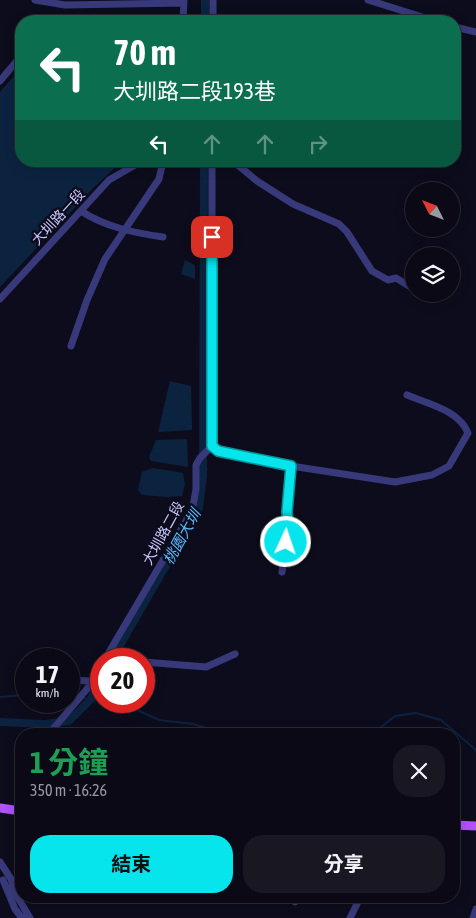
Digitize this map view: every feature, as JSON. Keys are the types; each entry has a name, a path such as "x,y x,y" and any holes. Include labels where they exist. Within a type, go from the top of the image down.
{"main road":[{"path":"0,808 15,810"},
{"path":"460,825 476,826"}],"street":[{"path":"35,0 65,5 184,2 183,15"},
{"path":"213,15 214,0"},
{"path":"368,0 415,15"},
{"path":"461,28 476,32"},
{"path":"0,82 15,63"},
{"name":"大圳路一段","path":"0,299 109,180 132,167"},
{"path":"71,346 105,259 159,179 162,167"},
{"path":"212,167 212,446 218,451 291,466 395,482 432,475 449,466 468,433 466,426 459,418 407,395"},
{"path":"240,167 257,181 293,204 339,224 348,232 372,271 388,280 396,278 405,284"},
{"path":"81,211 88,216 132,233 163,237"},
{"name":"大圳路二段","path":"111,648 194,506 196,465 212,446"},
{"path":"282,572 289,528 287,512 291,466"},
{"path":"155,663 206,667 235,654"},
{"path":"56,728 90,685 80,683"},
{"path":"0,862 11,879 15,893"},
{"path":"1,879 15,909 22,918"},
{"path":"21,903 30,918"},
{"path":"350,918 358,903"},
{"path":"472,918 476,909"}],"water":[{"path":"15,75 15,167 116,167 94,187 0,287 0,92"},
{"path":"185,260 195,265 195,279 181,274"},
{"path":"170,381 191,386 192,430 158,432"},
{"path":"187,439 188,467 151,461 149,457 156,440"},
{"path":"153,468 183,473 185,484 182,496 142,495 138,490 142,472"}],"waterway":[{"name":"桃園大圳","path":"205,0 205,15"},
{"name":"桃園大圳","path":"118,648 199,508 203,476 204,167"},
{"path":"0,697 15,696"},
{"path":"82,698 113,703 137,710 159,720 193,724 207,728"},
{"name":"桃園大圳","path":"0,722 45,724 69,721 90,700"},
{"path":"380,728 395,716 416,713 441,720 450,728"},
{"path":"460,736 476,750"}],"route":[{"path":"212,237 212,446 218,451 291,466 287,512 289,528 286,542"}]}
